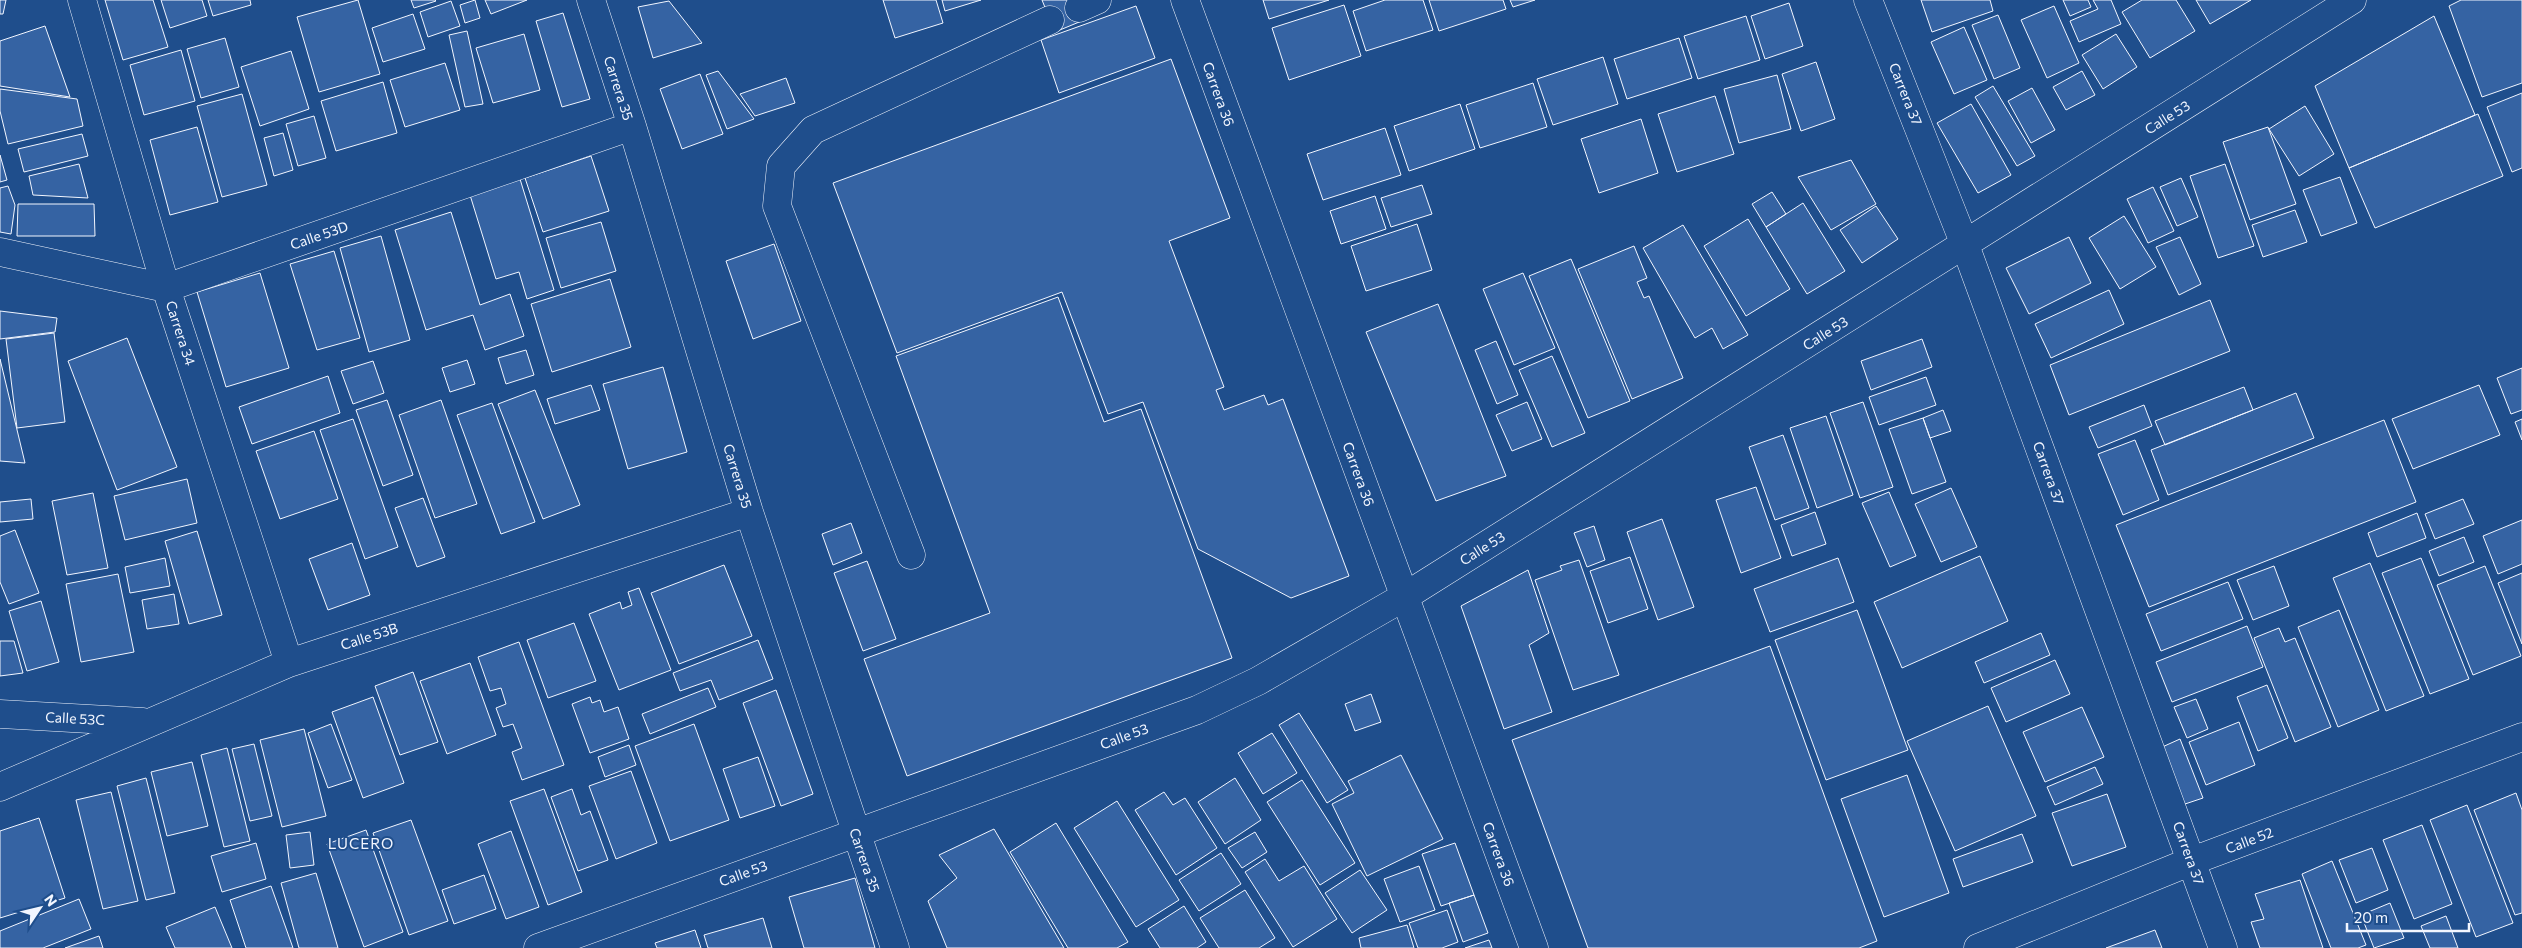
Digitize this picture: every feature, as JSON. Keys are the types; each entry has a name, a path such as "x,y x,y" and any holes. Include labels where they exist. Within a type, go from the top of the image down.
{"street":[{"name":"Carrera 34","path":"82,0 166,288 288,662"},
{"name":"Carrera 35","path":"591,0 632,126 749,512 894,948"},
{"name":"Carrera 36","path":"1185,0 1534,948"},
{"name":"Carrera 37","path":"1868,0 1965,245 2223,948"},
{"name":"Calle 53","path":"538,948 1197,710 1258,681 1404,597 2352,0"},
{"path":"911,555 777,206 781,166 813,130 1050,20"},
{"name":"Calle 53D","path":"166,288 632,126"},
{"path":"0,252 166,288"},
{"name":"Calle 53B","path":"0,787 288,662 749,512"},
{"name":"Calle 53C","path":"0,714 150,722"},
{"name":"Calle 52","path":"1978,948 2192,861 2522,737"}],"building":[{"path":"0,0 6,0 3,14 0,14"},
{"path":"105,0 153,0 168,47 123,60"},
{"path":"161,0 202,0 207,16 170,28"},
{"path":"208,0 250,0 251,5 213,16"},
{"path":"358,0 380,74 319,92 297,17"},
{"path":"411,0 435,0 436,1 414,8"},
{"path":"475,0 480,18 465,23 460,5"},
{"path":"485,0 527,0 491,14"},
{"path":"883,0 936,0 943,23 895,38"},
{"path":"942,0 981,0 945,11"},
{"path":"1042,0 1076,0 1084,20 1055,32"},
{"path":"1263,0 1329,0 1269,19"},
{"path":"1385,0 1423,0 1433,30 1366,51 1353,11"},
{"path":"1429,0 1503,0 1506,9 1439,31"},
{"path":"1510,0 1535,0 1513,7"},
{"path":"1921,0 1990,0 1993,11 1932,32"},
{"path":"2063,0 2088,0 2091,7 2070,16"},
{"path":"2093,0 2111,0 2121,24 2079,42 2070,21 2098,9"},
{"path":"2142,0 2176,0 2195,31 2150,58 2122,12"},
{"path":"2196,0 2251,0 2210,24"},
{"path":"2461,0 2522,0 2522,83 2482,97 2449,6"},
{"path":"451,1 460,26 428,37 420,12"},
{"path":"669,1 702,43 653,58 638,7"},
{"path":"1789,3 1803,46 1765,59 1751,16"},
{"path":"1344,5 1361,56 1289,80 1272,28"},
{"path":"1136,6 1155,58 1059,93 1041,40"},
{"path":"2054,6 2079,63 2047,78 2021,20"},
{"path":"563,13 590,99 562,107 536,21"},
{"path":"413,14 425,49 383,62 372,28"},
{"path":"1998,15 2020,68 1994,79 1972,25"},
{"path":"1746,16 1760,60 1698,79 1684,36"},
{"path":"2434,16 2475,115 2349,168 2315,86"},
{"path":"45,26 70,97 0,86 0,41"},
{"path":"1964,27 1987,80 1954,94 1931,42"},
{"path":"467,31 483,104 465,107 449,35"},
{"path":"524,34 540,90 493,103 476,48"},
{"path":"2116,34 2137,67 2103,89 2082,55"},
{"path":"225,38 239,87 201,98 187,49"},
{"path":"1679,38 1692,78 1627,99 1614,59"},
{"path":"181,50 195,101 144,115 130,65"},
{"path":"291,51 309,109 260,126 241,67"},
{"path":"1603,57 1618,104 1553,125 1537,79"},
{"path":"1171,59 1230,218 1169,241 1224,387 1216,390 1224,410 1264,395 1268,405 1283,399 1349,576 1291,598 1198,549 1143,402 1108,414 1062,292 897,353 833,183"},
{"path":"1816,62 1835,119 1801,131 1782,74"},
{"path":"445,63 460,110 405,127 390,80"},
{"path":"718,71 754,119 727,129 706,75"},
{"path":"2082,71 2095,95 2066,110 2053,87"},
{"path":"700,74 723,134 682,149 660,89"},
{"path":"1777,75 1791,129 1739,143 1724,89"},
{"path":"786,78 795,103 755,116 740,94"},
{"path":"383,82 397,133 336,151 321,101"},
{"path":"1533,83 1547,127 1480,148 1466,105"},
{"path":"1993,86 2035,156 2017,166 1975,97"},
{"path":"2032,88 2055,130 2031,143 2008,101"},
{"path":"0,89 77,99 83,126 8,144 0,111"},
{"path":"2522,93 2522,168 2512,172 2487,107"},
{"path":"242,94 267,185 222,197 197,106"},
{"path":"1715,96 1734,154 1677,172 1658,114"},
{"path":"1460,104 1475,149 1409,171 1394,126"},
{"path":"1971,104 2011,175 1978,193 1937,123"},
{"path":"2305,106 2334,154 2299,176 2269,129"},
{"path":"2478,114 2503,176 2375,228 2349,168"},
{"path":"314,116 326,158 298,166 286,124"},
{"path":"1641,119 1658,173 1599,193 1581,139"},
{"path":"197,127 218,202 170,215 150,140"},
{"path":"2268,127 2296,204 2250,220 2223,142"},
{"path":"1385,128 1401,175 1323,200 1307,154"},
{"path":"283,133 293,170 274,176 264,138"},
{"path":"82,134 88,156 24,172 18,149"},
{"path":"0,155 7,180 0,182"},
{"path":"591,156 609,211 543,232 525,178"},
{"path":"1851,160 1876,204 1831,230 1798,177"},
{"path":"79,164 88,198 33,195 29,176"},
{"path":"2225,164 2254,246 2218,258 2190,176"},
{"path":"2340,177 2357,223 2321,236 2303,190"},
{"path":"2181,178 2198,217 2177,226 2160,187"},
{"path":"520,179 554,290 527,299 519,272 496,279 470,195"},
{"path":"1422,185 1432,214 1391,227 1381,198"},
{"path":"8,186 15,205 11,234 0,232 0,188"},
{"path":"2153,187 2174,231 2148,243 2127,199"},
{"path":"1772,192 1786,214 1766,227 1752,204"},
{"path":"1375,196 1386,229 1341,244 1330,211"},
{"path":"1803,203 1845,271 1807,294 1766,227"},
{"path":"18,204 94,204 95,236 17,236"},
{"path":"1876,206 1898,239 1862,263 1840,230"},
{"path":"2295,210 2307,242 2263,257 2252,225"},
{"path":"451,212 480,305 510,294 524,336 485,350 473,315 426,330 395,230"},
{"path":"2124,216 2156,267 2120,289 2089,238"},
{"path":"1748,219 1790,289 1746,316 1704,246"},
{"path":"601,222 616,271 561,288 546,238"},
{"path":"1417,224 1432,270 1366,291 1351,246"},
{"path":"1683,225 1748,335 1723,349 1712,328 1695,338 1643,248"},
{"path":"381,236 410,340 369,352 340,248"},
{"path":"2069,237 2091,283 2029,314 2006,268"},
{"path":"2180,237 2201,284 2179,295 2156,247"},
{"path":"774,244 801,321 753,339 726,261"},
{"path":"1634,246 1647,278 1637,282 1644,298 1649,296 1683,378 1632,399 1578,269"},
{"path":"334,251 360,338 317,350 290,264"},
{"path":"1571,259 1630,401 1588,418 1529,276"},
{"path":"260,273 289,368 226,387 197,292"},
{"path":"1523,273 1555,348 1514,365 1483,289"},
{"path":"610,279 631,347 552,372 531,304"},
{"path":"2109,290 2124,324 2051,358 2035,324"},
{"path":"1058,297 1104,422 1141,409 1232,658 907,776 864,659 990,613 896,356"},
{"path":"2210,300 2230,351 2069,415 2050,365"},
{"path":"1438,304 1506,476 1436,501 1366,332"},
{"path":"0,311 57,318 55,332 0,339"},
{"path":"54,333 65,422 17,428 6,339"},
{"path":"127,338 177,467 117,490 68,361"},
{"path":"1922,339 1932,367 1871,390 1861,361"},
{"path":"1496,341 1518,395 1497,404 1475,350"},
{"path":"526,350 534,375 506,384 498,358"},
{"path":"1552,356 1585,433 1552,447 1519,370"},
{"path":"0,359 25,463 0,461"},
{"path":"467,360 475,384 450,392 442,368"},
{"path":"373,361 384,393 353,404 341,371"},
{"path":"663,367 687,452 628,469 603,384"},
{"path":"2522,368 2522,410 2511,414 2497,378"},
{"path":"328,376 340,413 252,444 239,407"},
{"path":"1926,377 1936,405 1879,425 1869,397"},
{"path":"591,385 600,410 555,424 547,399"},
{"path":"2479,385 2500,435 2413,469 2392,419"},
{"path":"2244,387 2253,410 2165,445 2155,421"},
{"path":"535,390 580,505 543,519 498,404"},
{"path":"2296,393 2314,438 2168,495 2151,450"},
{"path":"387,400 413,475 383,486 356,410"},
{"path":"441,400 477,504 435,518 399,415"},
{"path":"1527,402 1542,439 1512,451 1496,415"},
{"path":"1863,402 1893,487 1860,498 1830,413"},
{"path":"492,403 535,522 501,534 457,415"},
{"path":"2144,405 2152,426 2098,448 2089,427"},
{"path":"1943,410 1951,431 1930,438 1923,418"},
{"path":"1826,416 1853,495 1817,508 1790,428"},
{"path":"1923,418 1946,482 1912,494 1889,429"},
{"path":"353,419 398,547 365,559 320,430"},
{"path":"2522,419 2522,440 2515,422"},
{"path":"2384,420 2416,502 2149,607 2116,525"},
{"path":"314,431 338,499 280,519 256,451"},
{"path":"1783,435 1809,508 1775,520 1749,447"},
{"path":"2135,440 2159,500 2123,515 2098,454"},
{"path":"187,479 197,523 125,540 114,496"},
{"path":"1756,487 1781,558 1741,573 1716,500"},
{"path":"1951,488 1977,547 1941,562 1915,504"},
{"path":"1889,492 1916,556 1890,567 1862,503"},
{"path":"93,493 108,568 67,575 52,501"},
{"path":"423,498 445,557 417,567 395,508"},
{"path":"31,499 33,519 0,522 0,502"},
{"path":"2463,499 2474,524 2435,539 2425,514"},
{"path":"1815,512 1826,544 1792,556 1781,525"},
{"path":"2417,513 2426,538 2377,557 2368,533"},
{"path":"1662,519 1694,607 1658,620 1627,532"},
{"path":"2522,520 2522,564 2498,574 2483,536"},
{"path":"851,523 862,553 833,565 822,534"},
{"path":"1594,526 1605,560 1587,567 1574,533"},
{"path":"15,530 39,593 9,604 0,582 0,536"},
{"path":"197,531 222,615 189,624 165,541"},
{"path":"2464,537 2474,562 2439,576 2429,551"},
{"path":"352,543 370,595 328,610 309,559"},
{"path":"1980,556 2008,621 1902,668 1874,602"},
{"path":"1630,557 1648,609 1608,623 1590,571"},
{"path":"165,558 170,586 130,593 125,567"},
{"path":"1838,558 1854,602 1770,632 1754,589"},
{"path":"2421,558 2469,679 2430,694 2382,573"},
{"path":"1579,560 1619,675 1573,690 1535,580 1562,570 1560,566"},
{"path":"867,561 896,639 863,651 834,573"},
{"path":"2370,563 2424,696 2386,711 2333,578"},
{"path":"724,565 752,636 679,664 651,593"},
{"path":"2274,566 2289,606 2253,620 2237,580"},
{"path":"2485,566 2521,656 2473,675 2437,585"},
{"path":"1528,570 1549,633 1529,645 1552,712 1504,729 1461,606"},
{"path":"2522,573 2522,644 2498,583"},
{"path":"118,574 134,652 81,662 66,584"},
{"path":"2228,582 2243,619 2161,651 2146,614"},
{"path":"639,588 671,670 619,690 589,614 620,602 622,609 632,605 628,592"},
{"path":"174,594 179,624 147,629 142,600"},
{"path":"41,601 59,662 27,671 9,611"},
{"path":"1857,610 1908,750 1826,780 1775,640"},
{"path":"2339,610 2379,710 2338,727 2298,627"},
{"path":"574,623 596,681 548,698 527,640"},
{"path":"2247,626 2263,667 2172,702 2156,662"},
{"path":"2279,628 2285,642 2295,638 2331,727 2295,742 2254,638"},
{"path":"2041,633 2050,655 1984,683 1975,662"},
{"path":"758,640 773,679 719,700 711,680 680,691 673,673"},
{"path":"0,641 14,641 23,673 0,676"},
{"path":"519,642 564,765 522,780 512,752 522,748 513,724 503,727 496,708 506,704 501,688 490,691 478,657"},
{"path":"1770,646 1877,941 1859,948 1588,948 1512,740"},
{"path":"2055,660 2070,694 2006,722 1991,688"},
{"path":"470,663 496,735 447,754 420,681"},
{"path":"413,672 438,742 400,755 375,686"},
{"path":"2267,685 2288,738 2258,751 2237,697"},
{"path":"708,688 716,707 650,734 642,714"},
{"path":"776,690 813,794 781,806 743,703"},
{"path":"1371,694 1381,722 1355,731 1345,704"},
{"path":"373,697 404,783 363,798 332,712"},
{"path":"590,697 592,703 600,700 604,712 618,707 629,739 590,753 572,704"},
{"path":"2196,699 2208,729 2187,738 2174,707"},
{"path":"1988,706 2036,816 1955,851 1907,741"},
{"path":"2082,707 2104,757 2045,782 2023,732"},
{"path":"1299,713 1348,790 1327,803 1279,725"},
{"path":"2239,722 2255,765 2206,785 2189,742"},
{"path":"331,724 352,780 328,788 308,733"},
{"path":"694,724 729,820 670,841 635,746"},
{"path":"304,729 326,816 282,827 260,740"},
{"path":"1272,733 1297,773 1263,794 1238,753"},
{"path":"2180,739 2203,798 2182,805 2160,748"},
{"path":"254,744 272,816 250,821 232,749"},
{"path":"629,745 636,765 605,777 598,757"},
{"path":"227,748 250,841 224,847 201,755"},
{"path":"1401,755 1443,839 1367,876 1332,804 1354,793 1348,781"},
{"path":"758,757 775,806 740,818 723,769"},
{"path":"192,762 208,826 167,836 151,772"},
{"path":"2095,767 2103,784 2055,805 2047,787"},
{"path":"631,771 657,843 616,859 589,786"},
{"path":"1907,775 1949,893 1884,917 1841,799"},
{"path":"146,778 175,893 146,900 117,786"},
{"path":"1235,778 1261,820 1225,844 1198,802"},
{"path":"1302,780 1355,863 1320,885 1267,802"},
{"path":"544,789 582,892 548,905 510,801"},
{"path":"572,789 581,815 590,811 608,860 578,871 551,797"},
{"path":"111,792 138,901 103,909 76,800"},
{"path":"1164,792 1173,805 1185,798 1217,848 1176,875 1135,810"},
{"path":"2516,793 2522,810 2522,913 2515,915 2474,810"},
{"path":"2107,794 2126,847 2072,866 2052,813"},
{"path":"1117,801 1179,900 1136,927 1074,828"},
{"path":"2467,805 2513,923 2476,937 2430,820"},
{"path":"39,818 65,898 0,918 0,831"},
{"path":"411,820 448,921 409,935 373,833"},
{"path":"1056,823 1128,942 1117,948 1068,948 1010,852"},
{"path":"2422,825 2452,904 2414,919 2383,840"},
{"path":"994,829 1064,948 947,948 928,901 957,878 939,855"},
{"path":"366,830 403,932 364,947 327,844"},
{"path":"511,831 539,907 506,919 478,844"},
{"path":"310,832 314,865 290,868 286,835"},
{"path":"1255,832 1267,852 1242,868 1228,848"},
{"path":"2022,834 2033,862 1963,887 1953,859"},
{"path":"256,843 266,879 222,892 211,856"},
{"path":"1455,843 1474,895 1441,906 1422,854"},
{"path":"2372,848 2388,890 2356,903 2339,860"},
{"path":"1221,853 1241,884 1199,911 1179,880"},
{"path":"1265,859 1279,881 1304,866 1337,919 1293,947 1245,872"},
{"path":"2332,861 2366,945 2358,948 2331,948 2302,874"},
{"path":"1419,866 1435,910 1400,922 1384,879"},
{"path":"1360,870 1387,910 1352,933 1325,893"},
{"path":"316,873 338,948 299,948 281,883"},
{"path":"484,875 496,909 454,924 442,890"},
{"path":"855,878 875,948 804,948 789,897"},
{"path":"2300,880 2323,948 2260,948 2251,922 2264,919 2255,894"},
{"path":"271,886 293,948 246,948 230,900"},
{"path":"1245,890 1275,938 1259,948 1219,948 1200,918"},
{"path":"1474,895 1488,933 1463,942 1449,903"},
{"path":"79,899 91,929 43,948 0,948 0,931"},
{"path":"2390,903 2404,938 2374,948 2361,915"},
{"path":"1184,906 1206,942 1197,948 1160,948 1148,929"},
{"path":"215,907 232,948 175,948 166,927"},
{"path":"1447,910 1458,942 1442,948 1418,948 1409,923"},
{"path":"2446,916 2458,948 2430,948 2421,926"},
{"path":"763,918 772,948 708,948 704,935"},
{"path":"1407,925 1414,948 1361,948 1359,938"},
{"path":"695,930 701,948 657,948 655,943"},
{"path":"2155,930 2162,948 2106,948"},
{"path":"99,936 103,948 65,948"},
{"path":"1489,940 1492,948 1465,948"}],"district":[{"name":"LUCERO","path":"361,843"}]}
